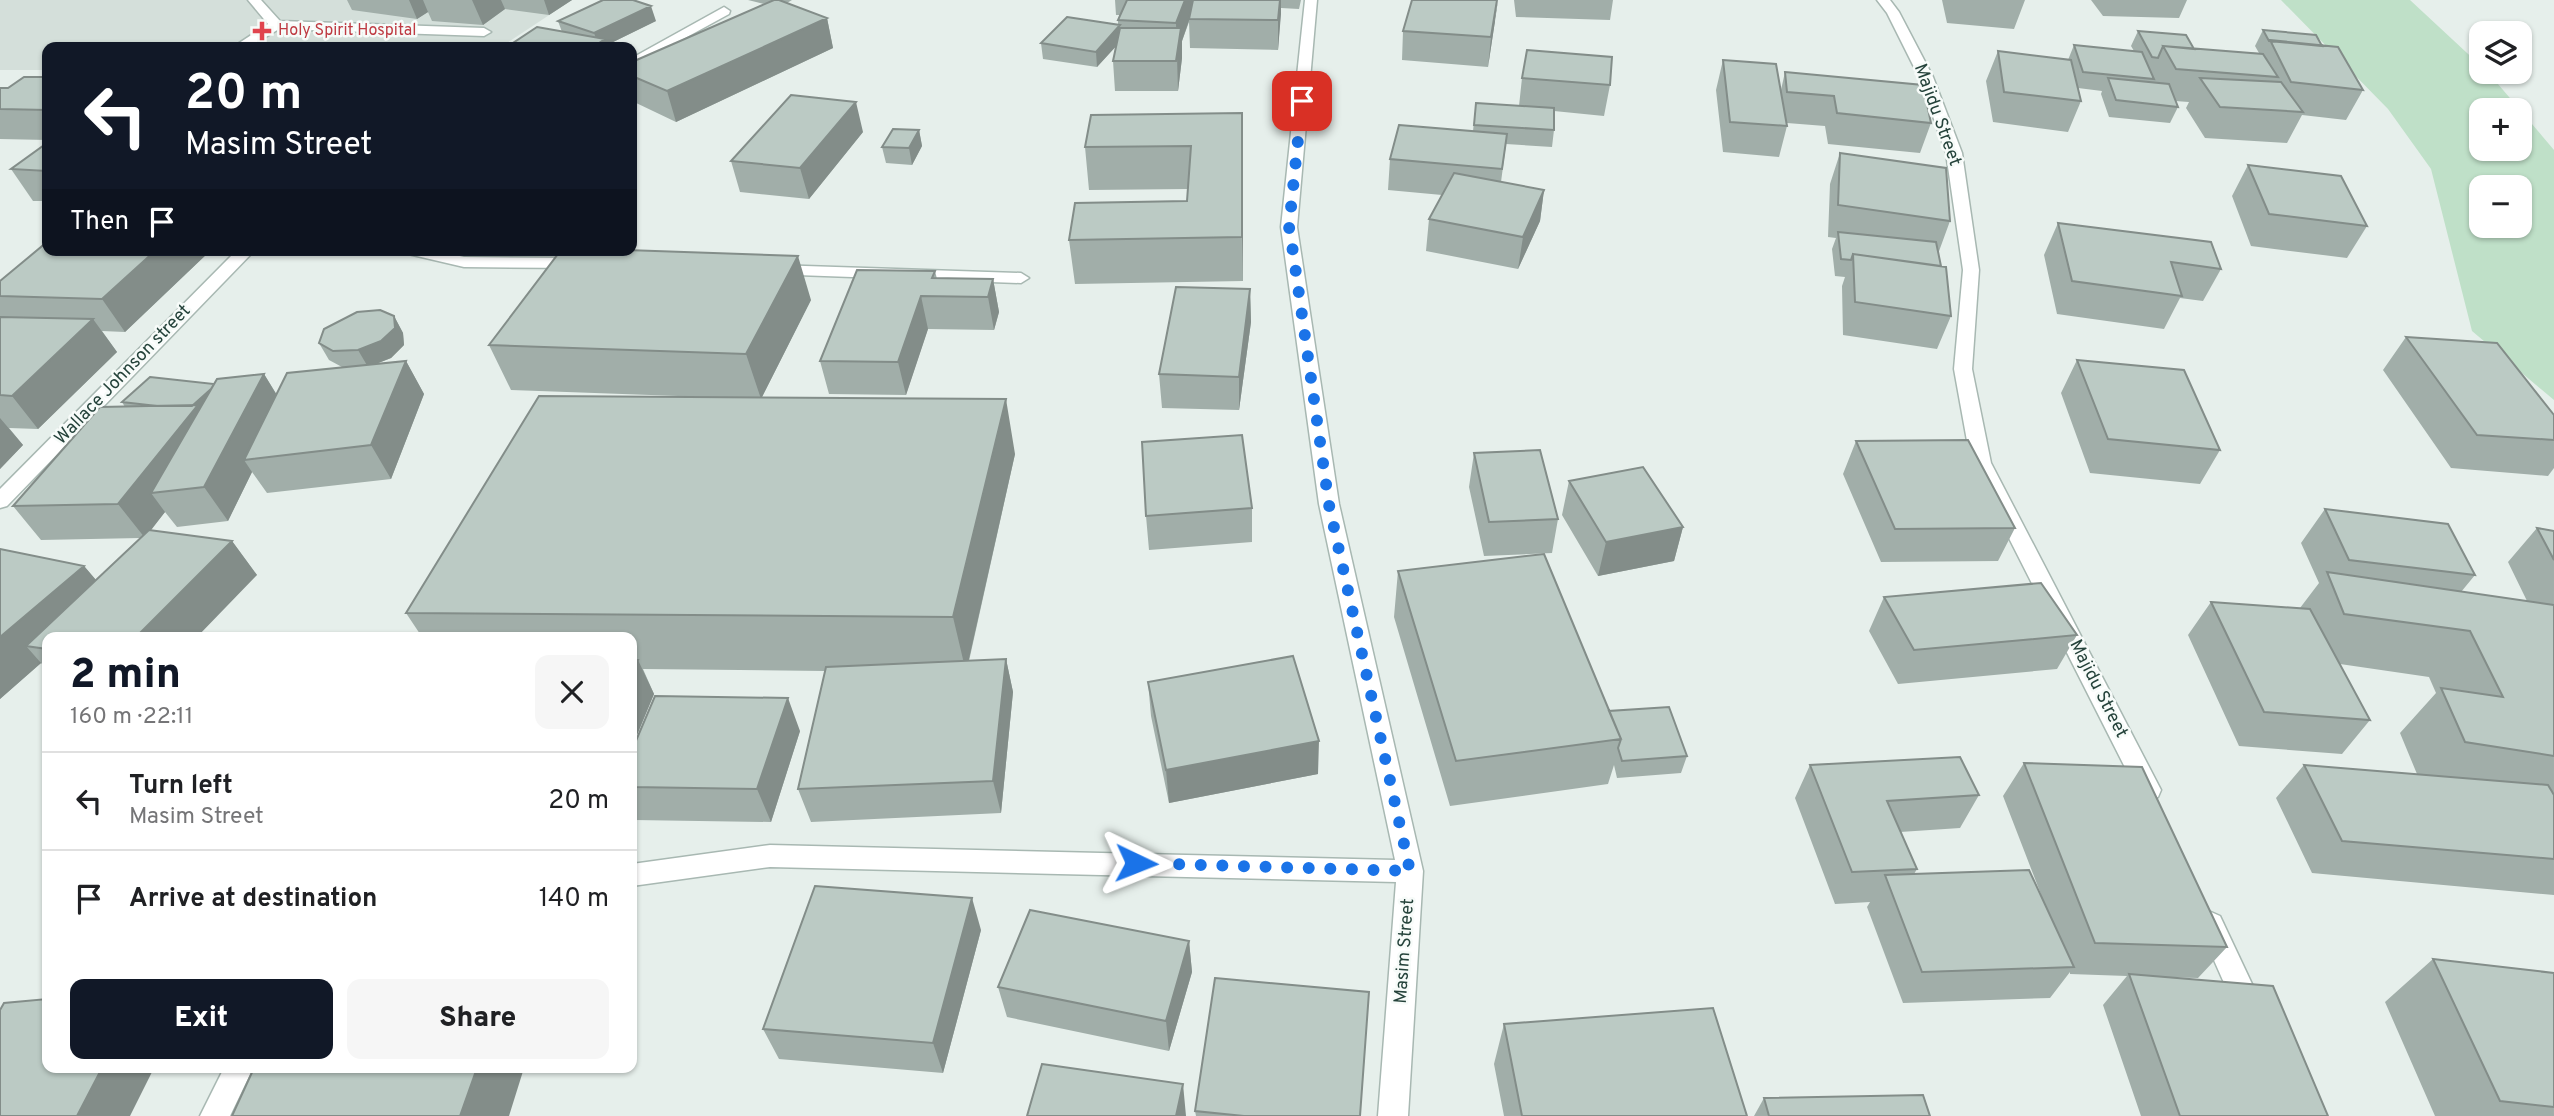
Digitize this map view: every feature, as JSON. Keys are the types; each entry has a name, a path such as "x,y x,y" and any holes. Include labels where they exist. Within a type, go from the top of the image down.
{"street":[{"path":"254,0 276,25"},
{"name":"Masim Street","path":"1311,0 1289,227 1329,505 1410,871 1393,1116"},
{"name":"Majidu Street","path":"1888,6 1926,77 1954,153 1971,270 1963,369 1981,463 2156,806"},
{"path":"637,60 724,11"},
{"path":"248,42 276,25 484,32"},
{"name":"Wallace Johnson street","path":"0,501 241,256"},
{"path":"437,256 464,262 594,263"},
{"path":"759,269 1021,278"},
{"path":"637,874 770,856 1410,871"},
{"path":"2202,905 2258,1029"},
{"path":"215,1116 236,1073"}],"shaded area":[{"name":"Holy Spirit Hospital","path":"0,0 572,0 509,42 42,42 42,70 0,70"}],"green space":[{"path":"2281,0 2410,0 2469,55 2469,84 2498,84 2510,98 2469,98 2469,161 2532,161 2532,124 2554,150 2554,400 2472,331 2431,169 2388,109"}],"building":[{"path":"603,0 633,0 651,6 594,33 558,21"},
{"path":"774,0 827,18 667,91 637,78 637,60"},
{"path":"1127,0 1185,0 1176,23 1118,20"},
{"path":"1193,0 1280,0 1278,20 1189,19"},
{"path":"1412,0 1497,0 1491,37 1403,31"},
{"path":"1067,17 1120,25 1096,52 1041,43"},
{"path":"537,27 605,39 600,42 514,42"},
{"path":"1120,28 1181,28 1176,61 1113,61"},
{"path":"2263,30 2316,35 2322,46 2269,41"},
{"path":"2138,31 2186,35 2194,49 2163,46 2158,58 2152,57"},
{"path":"2270,40 2338,47 2363,90 2291,82"},
{"path":"2074,45 2142,52 2154,79 2083,72"},
{"path":"2163,46 2263,54 2278,77 2176,69"},
{"path":"1527,50 1612,57 1610,85 1522,78"},
{"path":"1998,51 2071,60 2081,101 2004,92"},
{"path":"1723,60 1776,64 1787,126 1730,122"},
{"path":"1785,72 1923,85 1931,123 1837,113 1834,96 1787,92"},
{"path":"24,77 42,77 42,110 0,109 0,88 8,88"},
{"path":"2108,78 2169,84 2178,107 2116,100"},
{"path":"2200,78 2281,82 2303,112 2220,107"},
{"path":"791,95 856,102 800,168 731,161"},
{"path":"1476,103 1554,108 1554,130 1474,125"},
{"path":"1242,113 1242,237 1069,240 1075,203 1187,201 1191,146 1085,147 1091,115"},
{"path":"1399,125 1507,134 1502,169 1390,159"},
{"path":"893,129 919,130 909,148 882,147"},
{"path":"42,147 42,171 11,169"},
{"path":"1840,153 1946,168 1950,221 1838,205"},
{"path":"2248,165 2341,176 2367,226 2269,214"},
{"path":"1454,173 1544,190 1523,237 1429,219"},
{"path":"2058,223 2211,242 2221,269 2171,262 2182,296 2072,281"},
{"path":"1838,232 1936,242 1941,266 1853,254 1851,260 1841,259"},
{"path":"42,246 42,256 149,256 102,299 0,296 0,281"},
{"path":"637,250 798,256 746,354 489,345 556,256 637,256"},
{"path":"1853,254 1946,267 1951,316 1855,302"},
{"path":"857,270 935,271 932,278 993,279 988,297 921,296 898,362 820,361"},
{"path":"1176,287 1250,289 1239,377 1159,374"},
{"path":"380,310 394,316 395,328 381,341 358,350 333,351 319,343 324,329 357,312"},
{"path":"0,317 93,319 12,396 0,395"},
{"path":"2406,337 2497,343 2554,415 2554,440 2477,435"},
{"path":"2077,360 2184,370 2220,450 2108,439"},
{"path":"406,361 371,445 244,460 287,373"},
{"path":"264,374 204,487 151,493 217,379"},
{"path":"150,377 214,384 192,406 122,402"},
{"path":"539,396 1006,399 953,617 406,613"},
{"path":"198,405 118,504 13,506 100,407"},
{"path":"1242,435 1252,508 1146,516 1142,442"},
{"path":"1968,440 2015,528 1895,529 1856,441"},
{"path":"1540,450 1558,519 1489,522 1474,453"},
{"path":"1643,467 1683,527 1606,542 1569,481"},
{"path":"2325,509 2448,524 2475,575 2349,560"},
{"path":"2537,528 2554,531 2554,560"},
{"path":"149,530 232,541 141,632 42,632 42,648 26,646"},
{"path":"0,549 84,566 0,637"},
{"path":"1544,554 1621,739 1456,761 1398,571"},
{"path":"2327,572 2554,605 2554,756 2465,742 2441,688 2503,697 2470,631 2344,614"},
{"path":"2041,583 2077,635 1914,650 1884,597"},
{"path":"2211,602 2310,609 2370,720 2264,712"},
{"path":"1293,656 1319,741 1166,770 1148,682"},
{"path":"1006,659 993,781 798,789 826,667"},
{"path":"655,696 788,698 757,789 637,787 637,738"},
{"path":"1669,707 1687,756 1622,761 1618,748 1621,739 1609,711"},
{"path":"1960,757 1979,795 1887,801 1917,869 1852,872 1810,765"},
{"path":"2024,763 2142,767 2227,947 2095,943"},
{"path":"2304,765 2548,785 2554,795 2554,859 2342,841"},
{"path":"2029,870 2074,967 1922,972 1885,875"},
{"path":"815,886 972,898 933,1043 763,1029"},
{"path":"1030,910 1189,941 1166,1021 998,987"},
{"path":"2433,959 2554,973 2554,1107 2500,1101"},
{"path":"2129,974 2273,986 2328,1116 2180,1116"},
{"path":"1215,978 1369,992 1360,1116 1244,1116 1195,1111"},
{"path":"42,999 42,1073 99,1073 77,1116 0,1116 0,1010 4,1003"},
{"path":"1713,1008 1747,1116 1522,1116 1504,1024"},
{"path":"1042,1064 1183,1084 1176,1116 1027,1116"},
{"path":"252,1073 475,1073 460,1116 232,1116"},
{"path":"1923,1095 1930,1116 1769,1116 1764,1098"}],"place":[{"name":"Holy Spirit Hospital","path":"262,31"}],"route":[{"path":"1136,863 1410,871 1329,505 1289,227 1302,101"}]}
